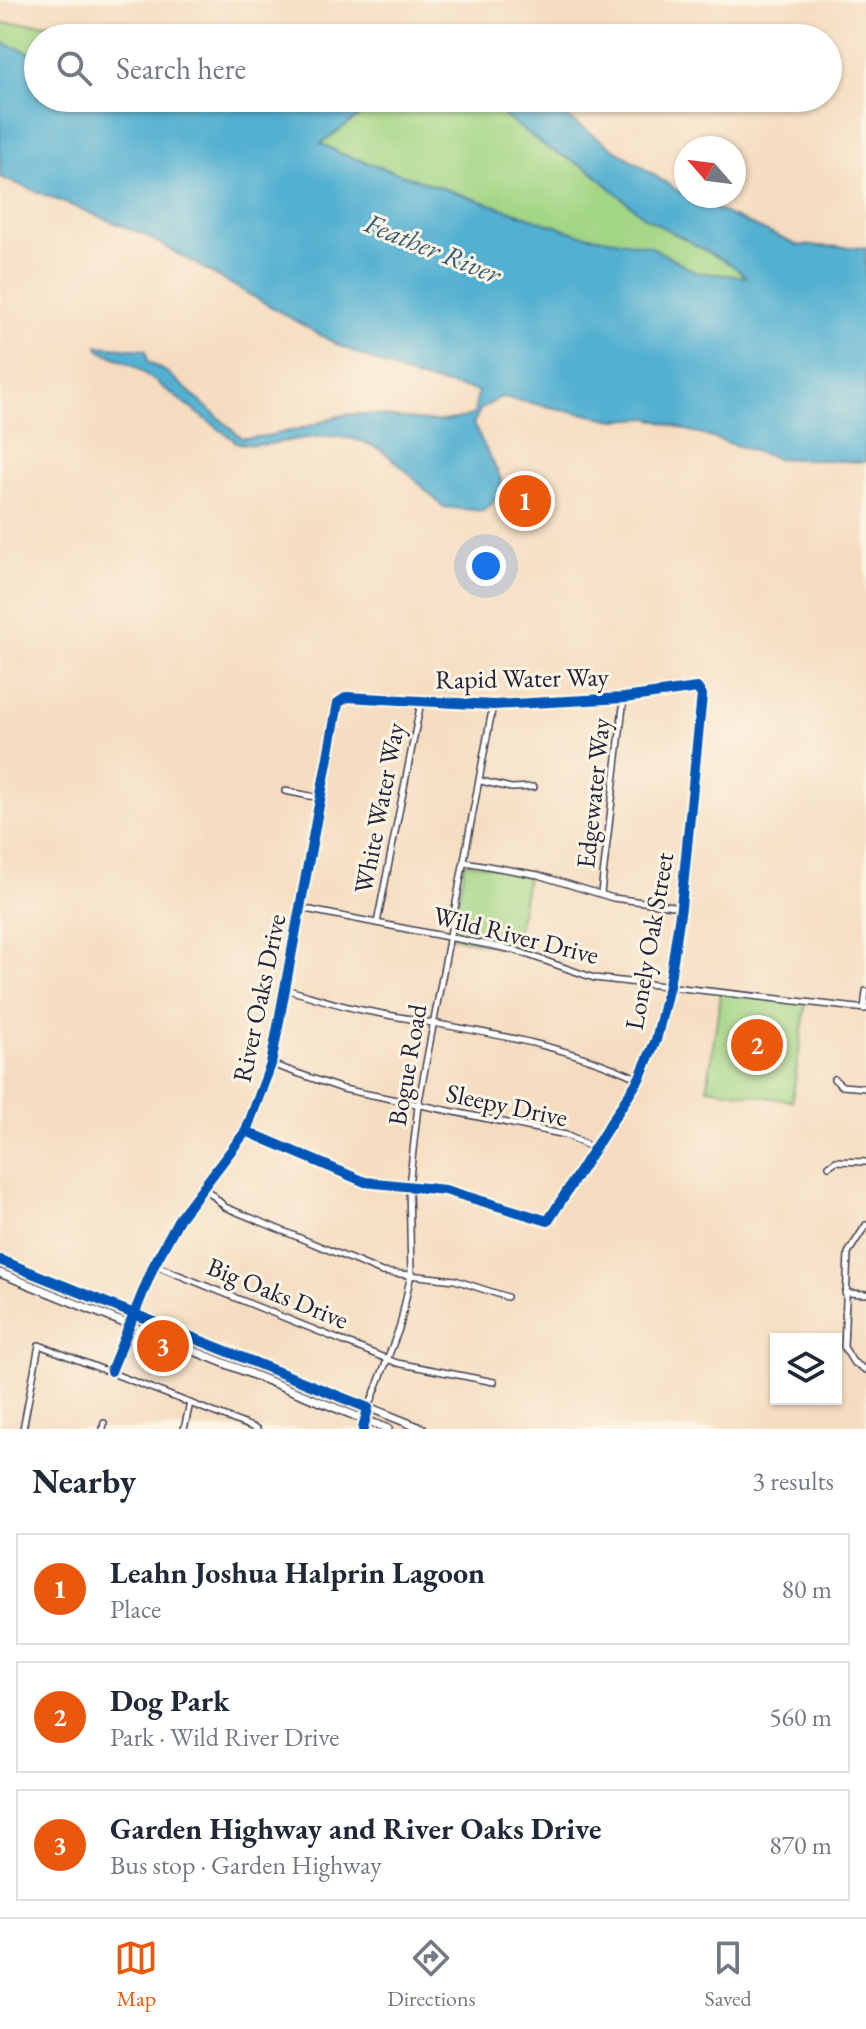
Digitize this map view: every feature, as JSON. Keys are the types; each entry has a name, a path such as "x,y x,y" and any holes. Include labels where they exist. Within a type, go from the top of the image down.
{"main road":[{"path":"0,1260 423,1429"},
{"path":"0,1273 364,1425 388,1429"},
{"name":"Bogue Road","path":"364,1425 368,1408"}],"street":[{"name":"Rapid Water Way","path":"347,697 493,705 624,698 697,688"},
{"name":"Lonely Oak Street","path":"409,1186 445,1190 548,1221 639,1079 656,1040 669,986 681,907 702,695 697,688"},
{"name":"River Oaks Drive","path":"111,1371 154,1265 179,1219 246,1131 271,1064 338,703 347,697"},
{"name":"Edgewater Way","path":"601,893 624,698"},
{"name":"White Water Way","path":"377,923 421,702"},
{"name":"Bogue Road","path":"368,1408 400,1326 411,1274 409,1186 418,1106 493,705"},
{"path":"481,781 511,788 534,787"},
{"path":"285,791 320,798"},
{"path":"465,862 538,875 613,898 681,907"},
{"name":"Wild River Drive","path":"300,908 514,950 594,978 865,1009"},
{"path":"285,989 359,1010 590,1057 639,1079"},
{"path":"865,1009 866,991"},
{"name":"Sleepy Drive","path":"271,1064 343,1089 566,1135 595,1149"},
{"path":"834,1079 842,1086 866,1088"},
{"path":"246,1131 365,1182 409,1186"},
{"path":"829,1166 836,1161 866,1162"},
{"path":"203,1187 225,1207 382,1272 455,1280 507,1297"},
{"path":"866,1225 848,1253 844,1347 853,1362 866,1370"},
{"name":"Big Oaks Drive","path":"154,1265 387,1359 494,1382"},
{"path":"845,1293 866,1294"},
{"path":"23,1429 39,1345 257,1429"},
{"path":"184,1429 190,1403"}],"green space":[{"path":"0,23 62,24 24,24 24,63 0,55"},
{"path":"185,112 532,112 775,278 669,282"},
{"path":"465,862 528,873 514,950 451,937"},
{"path":"721,992 806,1002 792,1101 707,1088"}],"water":[{"name":"Feather River","path":"0,42 24,50 24,112 365,112 321,143 342,154 579,234 650,246 696,272 746,277 732,265 644,217 590,170 549,149 498,112 558,112 674,188 674,208 713,208 797,245 866,248 866,462 776,458 649,418 615,420 501,397 480,410 473,424 501,479 502,494 484,511 443,507 384,452 351,438 331,436 263,444 238,443 133,365 101,351 97,346 146,350 148,362 168,373 242,438 281,433 351,414 427,421 458,419 474,414 478,391 415,378 338,345 143,234 0,177"}],"cycle path":[{"path":"111,1371 154,1265 179,1219 246,1131 271,1064 338,703 347,697 493,705 624,698 697,688 702,695 681,907 669,986 656,1040 639,1079 548,1221 445,1190 365,1182 246,1131"},
{"path":"0,1260 368,1408 363,1429"}],"place":[{"name":"Leahn Joshua Halprin Lagoon","path":"525,501"},
{"name":"Dog Park","path":"757,1045"},
{"name":"Garden Highway and River Oaks Drive","path":"163,1346"}]}
